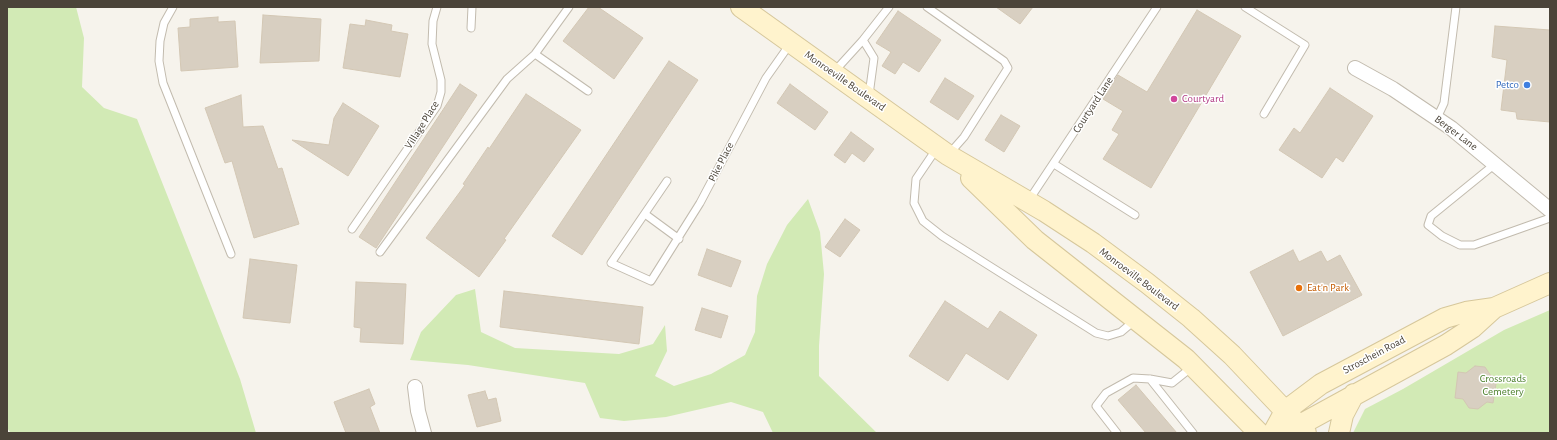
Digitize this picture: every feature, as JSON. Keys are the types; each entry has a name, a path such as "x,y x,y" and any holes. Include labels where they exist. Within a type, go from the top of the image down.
{"main road":[{"name":"Monroeville Boulevard","path":"741,7 759,16 791,43 942,151 1093,243 1191,318 1237,360 1285,411 1296,431"},
{"name":"Monroeville Boulevard","path":"942,151 1036,240 1193,366 1259,433"},
{"name":"Stroschein Road","path":"1272,433 1285,411 1320,384 1446,318 1466,312 1494,308 1550,283"},
{"name":"Stroschein Road","path":"1296,431 1354,394 1446,345 1472,328 1494,308"},
{"path":"1339,433 1343,415 1354,394"}],"street":[{"name":"Berger Lane","path":"1355,68 1394,88 1437,118 1495,163 1550,210"},
{"path":"416,387 418,411 424,433"}],"lane":[{"path":"173,7 164,23 160,41 159,61 163,83 231,254"},
{"name":"Village Place","path":"352,229 437,106 441,92 441,80 432,44 433,21 437,7"},
{"path":"471,28 472,7"},
{"path":"380,252 507,78 535,54 569,7"},
{"path":"833,73 864,40 889,7"},
{"path":"927,7 1004,61 1008,68 968,130 942,151 916,179 914,203 923,221 942,236 1096,333 1108,336 1120,332 1136,320"},
{"name":"Courtyard Lane","path":"1028,202 1157,7"},
{"path":"1245,7 1305,45 1264,114"},
{"path":"1437,118 1444,103 1456,7"},
{"path":"864,40 874,58 869,98"},
{"name":"Pike Place","path":"645,214 611,263 651,281 679,239 766,78 791,43"},
{"path":"535,54 588,91"},
{"path":"1495,163 1431,216 1428,225 1442,236 1460,245 1474,245 1550,218"},
{"path":"1054,164 1135,214"},
{"path":"667,181 645,214 679,239"},
{"path":"1117,433 1096,406 1106,393 1133,378 1172,383 1193,366"},
{"path":"1150,379 1193,433"}],"green space":[{"path":"7,7 76,7 84,38 82,87 104,108 137,119 240,379 256,433 11,433 7,428"},
{"path":"808,199 820,232 824,274 819,346 819,376 877,433 773,433 763,412 731,402 666,417 624,421 600,418 585,383 468,365 410,360 421,332 456,295 475,289 481,332 515,348 619,354 653,344 665,325 667,351 655,376 674,386 711,374 745,355 755,332 757,296 767,264 787,225"},
{"name":"Crossroads Cemetery","path":"1550,310 1550,433 1353,433 1365,409 1403,389 1504,330"}],"building":[{"path":"589,7 598,7 643,38 614,79 563,41"},
{"path":"996,7 1033,7 1020,24"},
{"name":"Courtyard","path":"1197,10 1241,36 1151,188 1103,159 1119,134 1112,130 1123,111 1103,99 1118,75 1147,92"},
{"path":"898,11 941,40 919,72 903,62 895,74 882,66 891,52 876,43"},
{"path":"263,15 321,19 319,61 260,63"},
{"path":"218,17 218,22 235,21 238,67 181,71 178,28 190,27 190,19"},
{"path":"366,20 392,25 391,31 408,34 400,77 343,68 350,24 365,26"},
{"name":"Petco","path":"1495,26 1550,30 1550,122 1517,119 1516,112 1501,110 1507,60 1492,57"},
{"path":"669,61 698,80 582,255 552,236"},
{"path":"945,78 974,96 958,120 930,102"},
{"path":"460,84 477,95 376,248 359,237"},
{"path":"790,84 828,112 815,130 777,103"},
{"path":"1330,88 1373,116 1343,162 1336,157 1322,178 1279,150 1294,128 1300,133"},
{"path":"526,94 581,130 479,277 426,238 465,185 463,184 488,147 489,149"},
{"path":"241,95 243,127 263,126 278,169 282,168 299,224 254,238 232,161 225,163 205,108"},
{"path":"343,103 379,126 348,176 292,140 329,145 334,118"},
{"path":"1001,115 1020,126 1004,152 985,140"},
{"path":"851,132 874,149 864,162 852,153 845,163 834,155"},
{"path":"845,219 860,230 840,257 825,247"},
{"path":"707,249 741,261 731,287 698,275"},
{"path":"1293,250 1299,262 1321,251 1327,262 1340,255 1362,295 1283,336 1250,272"},
{"path":"250,259 297,265 290,323 243,318"},
{"path":"356,282 406,284 403,344 360,342 361,328 354,327"},
{"path":"504,291 643,307 639,344 500,327"},
{"path":"945,301 988,329 1000,311 1037,335 1008,380 966,353 948,381 909,356"},
{"path":"702,308 728,316 721,338 695,330"},
{"path":"1475,366 1485,367 1491,376 1497,377 1493,403 1487,402 1478,409 1469,408 1463,399 1455,398 1458,372 1466,373"},
{"path":"1136,385 1177,433 1146,433 1118,400"},
{"path":"369,389 375,404 370,407 380,433 346,433 334,402"},
{"path":"485,391 488,400 496,398 501,421 477,427 468,395"}],"place":[{"name":"Petco","path":"1527,85"},
{"name":"Courtyard","path":"1174,99"},
{"name":"Eat'n Park","path":"1299,288"}]}
